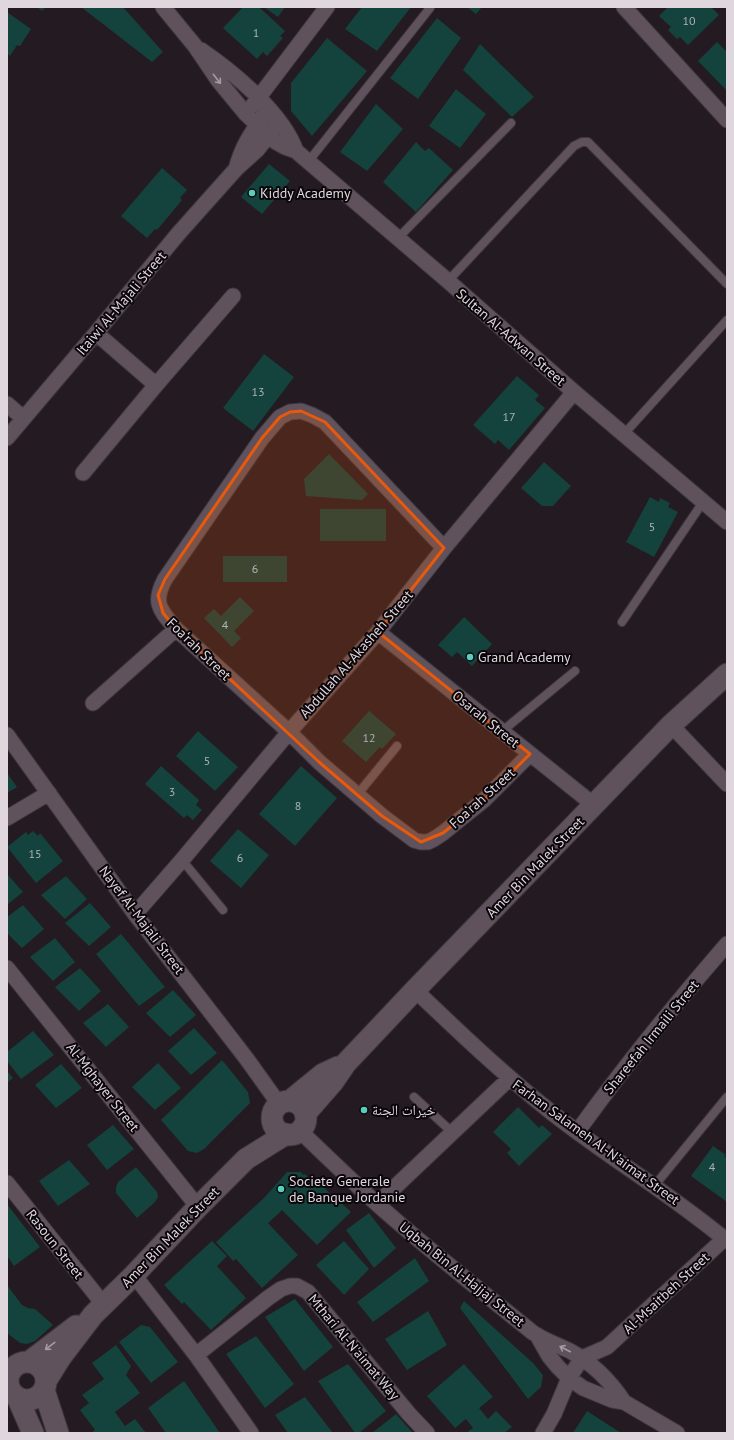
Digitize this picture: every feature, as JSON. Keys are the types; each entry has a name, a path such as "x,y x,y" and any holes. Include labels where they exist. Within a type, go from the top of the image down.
{"street":[{"name":"Sultan Al-Adwan Street","path":"163,7 196,46 207,66 218,80 257,125 285,147 296,151 448,281 574,392 727,522"},
{"path":"246,114 268,109 327,7"},
{"path":"624,7 727,120"},
{"name":"Sultan Al-Adwan Street","path":"196,46 233,74 268,109 292,142 296,151"},
{"name":"Itaiwi Al-Majali Street","path":"236,169 246,141 268,109"},
{"name":"Itaiwi Al-Majali Street","path":"7,438 178,234 236,169 248,159 269,135 268,109"},
{"path":"83,474 156,385 233,296"},
{"path":"96,333 156,385"},
{"name":"Abdullah Al-Akasheh Street","path":"135,914 289,732 378,632 444,548 574,392"},
{"path":"7,404 23,418"},
{"name":"Foa‘rah Street","path":"444,548 325,422 301,411 290,412 280,417 262,438 165,579 160,589 158,603 163,613 176,629 289,732 319,762 382,816 414,840 428,842 443,833 484,800 530,754"},
{"path":"93,703 176,629"},
{"name":"Osarah Street","path":"378,632 594,805"},
{"name":"Amer Bin Malek Street","path":"20,1360 71,1329 98,1310 134,1276 198,1207 289,1117 323,1074 346,1063 671,725 727,674"},
{"path":"671,725 727,784"},
{"name":"Nayef Al-Majali Street","path":"7,735 135,914 246,1058 289,1117"},
{"path":"7,818 49,793"},
{"name":"Shareefah Irmaili Street","path":"577,1132 620,1073 727,944"},
{"name":"Al-Mghayer Street","path":"7,968 198,1207"},
{"name":"Farhan Salameh Al-N'aimat Street","path":"415,990 510,1078 577,1132 655,1185 726,1240"},
{"path":"377,1204 510,1078"},
{"name":"Uqbah Bin Al-Hajjaj Street","path":"289,1117 377,1204 452,1268 537,1336 582,1358 597,1370 618,1393 624,1402"},
{"name":"Rasoun Street","path":"7,1183 98,1310"},
{"name":"Al-Msaitbeh Street","path":"582,1358 607,1347 726,1240"},
{"path":"134,1276 196,1355 251,1433"},
{"name":"Mthari Al-N'aimat Way","path":"196,1355 281,1289 290,1286 297,1286 308,1292 409,1414 427,1433"},
{"name":"Amer Bin Malek Street","path":"45,1386 61,1357 98,1310"},
{"name":"Uqbah Bin Al-Hajjaj Street","path":"537,1336 549,1356 569,1378 583,1388 612,1400 624,1402 677,1433"},
{"name":"Al-Msaitbeh Street","path":"554,1414 583,1388 597,1370 607,1347"},
{"path":"543,1433 554,1414 569,1378 582,1358"},
{"path":"33,1433 18,1399 10,1391 7,1379 11,1370 20,1360 34,1364 43,1371 45,1386 58,1433"},
{"path":"18,1399 26,1401 33,1400 40,1396 45,1386"}],"lane":[{"path":"308,162 430,8 428,7"},
{"path":"398,238 511,123"},
{"path":"448,281 574,146 582,142 588,142 727,284"},
{"path":"624,434 727,320"},
{"path":"622,622 703,502"},
{"path":"501,732 575,671"},
{"path":"357,795 397,746"},
{"path":"182,860 223,910"},
{"path":"414,1097 453,1133"},
{"path":"655,1185 727,1097"}],"highlighted area":[{"path":"301,411 325,422 444,548 378,632 530,754 484,800 443,833 421,842 382,816 319,762 176,629 163,613 158,595 165,579 262,438 280,417 290,412"}],"building":[{"path":"37,7 46,7 42,11"},
{"path":"81,7 123,7 163,52 152,62"},
{"path":"243,7 259,7 285,31 280,36 283,38 267,56 263,52 257,59 223,28"},
{"path":"264,7 285,7 278,17"},
{"path":"362,7 411,7 377,51 345,29"},
{"path":"467,7 482,7 476,14"},
{"path":"668,7 711,7 719,15 688,45 680,37 677,39 668,30 671,27 659,16"},
{"path":"7,12 31,29 20,46 17,45 10,56 7,53"},
{"path":"437,18 461,38 418,99 390,78"},
{"path":"327,38 367,71 312,136 291,111 291,83"},
{"path":"717,42 727,52 727,91 698,61"},
{"path":"480,44 534,97 512,117 463,70"},
{"path":"456,89 486,114 460,148 429,126"},
{"path":"376,104 403,129 367,171 340,152"},
{"path":"416,142 425,151 429,148 453,170 416,212 383,182"},
{"path":"269,164 290,181 262,214 241,197"},
{"path":"162,168 187,190 180,198 182,200 157,230 155,229 147,238 121,216"},
{"path":"264,354 294,377 253,431 223,408"},
{"path":"517,376 539,395 535,400 545,408 509,450 498,440 495,444 473,425"},
{"path":"329,454 368,494 362,500 306,496 304,479"},
{"path":"544,462 571,486 553,506 542,506 521,488"},
{"path":"650,497 659,502 660,498 670,503 668,507 678,512 654,557 626,542"},
{"path":"320,509 386,509 386,541 320,541"},
{"path":"223,556 287,556 287,582 223,582"},
{"path":"240,597 254,611 234,631 241,638 232,647 204,618 214,609 221,616"},
{"path":"464,617 492,644 472,666 457,652 452,657 438,645"},
{"path":"369,711 396,734 382,749 380,747 366,762 342,741"},
{"path":"198,731 238,767 215,791 176,756"},
{"path":"161,766 199,800 196,805 202,810 193,820 187,815 184,818 145,784"},
{"path":"301,766 337,798 295,846 259,814"},
{"path":"7,773 17,787 7,793"},
{"path":"238,829 269,855 241,888 210,861"},
{"path":"33,831 38,836 40,833 63,861 36,883 7,847 26,832 28,835"},
{"path":"7,874 23,892 7,905"},
{"path":"66,876 87,899 65,919 41,895"},
{"path":"90,903 111,927 89,946 65,923"},
{"path":"23,905 44,929 22,948 7,933 7,917"},
{"path":"121,934 165,987 139,1006 96,954"},
{"path":"55,938 75,962 53,981 30,957"},
{"path":"80,968 101,991 79,1011 55,987"},
{"path":"173,990 196,1015 170,1037 146,1013"},
{"path":"108,1004 129,1027 106,1047 83,1023"},
{"path":"194,1028 217,1053 191,1075 168,1051"},
{"path":"33,1031 54,1055 21,1079 7,1061 7,1052"},
{"path":"222,1060 248,1092 250,1103 204,1149 197,1153 188,1151 161,1120"},
{"path":"158,1063 181,1088 155,1110 132,1087"},
{"path":"61,1064 82,1088 56,1108 35,1085"},
{"path":"7,1071 13,1078 7,1083"},
{"path":"518,1107 539,1128 542,1125 552,1134 519,1166 507,1153 511,1149 493,1132"},
{"path":"113,1125 134,1149 107,1170 87,1145"},
{"path":"713,1146 726,1155 724,1156 727,1158 727,1202 691,1176"},
{"path":"69,1160 90,1184 58,1206 39,1181"},
{"path":"136,1167 157,1192 158,1197 155,1202 137,1218 116,1193 118,1182"},
{"path":"287,1172 301,1172 309,1178 311,1177 320,1186 322,1185 332,1196 333,1195 351,1212 317,1245 282,1210 268,1223 298,1255 262,1288 236,1259 233,1261 216,1242 264,1198"},
{"path":"7,1204 40,1247 14,1266 7,1256"},
{"path":"369,1213 396,1248 374,1268 346,1230"},
{"path":"212,1241 227,1256 217,1266 246,1298 211,1330 184,1302 182,1304 164,1285"},
{"path":"344,1241 369,1269 344,1295 316,1265"},
{"path":"415,1258 429,1281 373,1322 357,1302"},
{"path":"7,1285 22,1305 35,1309 53,1325 35,1341 27,1344 20,1343 7,1333"},
{"path":"295,1299 333,1347 304,1371 265,1317"},
{"path":"464,1301 533,1363 543,1375 541,1387 528,1399 460,1308"},
{"path":"428,1311 447,1345 407,1370 385,1339"},
{"path":"141,1325 150,1327 178,1362 151,1383 119,1342"},
{"path":"256,1336 294,1384 265,1408 226,1354"},
{"path":"116,1345 131,1366 126,1375 140,1393 115,1412 125,1426 135,1419 146,1433 91,1433 95,1430 80,1410 89,1403 82,1395 104,1379 92,1363"},
{"path":"348,1364 386,1411 359,1433 355,1433 318,1381"},
{"path":"464,1364 493,1397 479,1408 488,1419 496,1411 512,1427 504,1433 466,1433 473,1428 466,1419 455,1428 427,1396"},
{"path":"184,1381 220,1433 166,1433 148,1408"},
{"path":"305,1397 333,1433 288,1433 275,1415"},
{"path":"587,1411 621,1433 573,1433"},
{"path":"396,1414 413,1433 372,1433"}],"place":[{"name":"Kiddy Academy","path":"252,193"},
{"name":"Grand Academy","path":"470,657"},
{"name":"خيرات الجنة","path":"364,1110"},
{"name":"Societe Generale de Banque Jordanie","path":"281,1189"}]}
